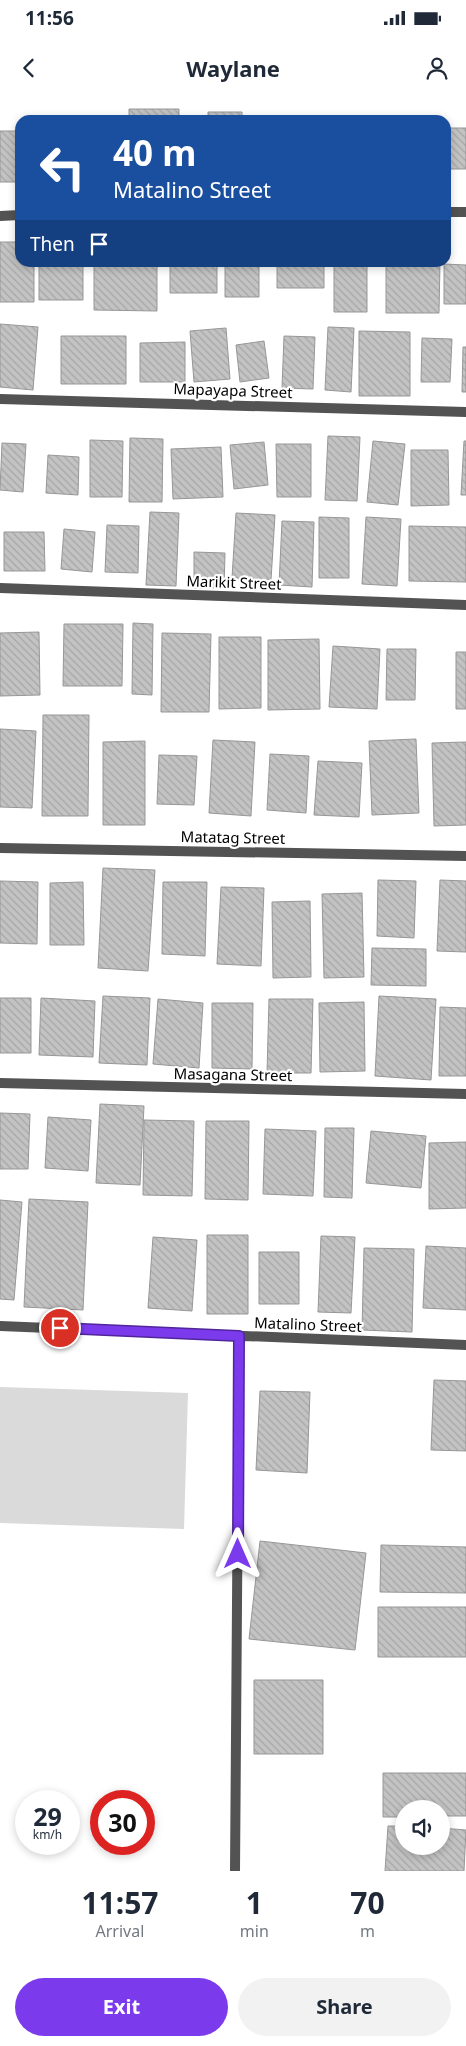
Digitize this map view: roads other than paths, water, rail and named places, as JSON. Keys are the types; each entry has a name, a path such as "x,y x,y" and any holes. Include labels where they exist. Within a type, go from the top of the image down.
{"street":[{"path":"451,212 466,212"},
{"path":"0,216 15,215"},
{"name":"Mapayapa Street","path":"0,399 466,412"},
{"name":"Marikit Street","path":"0,588 466,605"},
{"name":"Matatag Street","path":"0,848 466,856"},
{"name":"Masagana Street","path":"0,1084 466,1094"},
{"name":"Matalino Street","path":"0,1326 466,1345"},
{"path":"235,1871 239,1336"}]}
